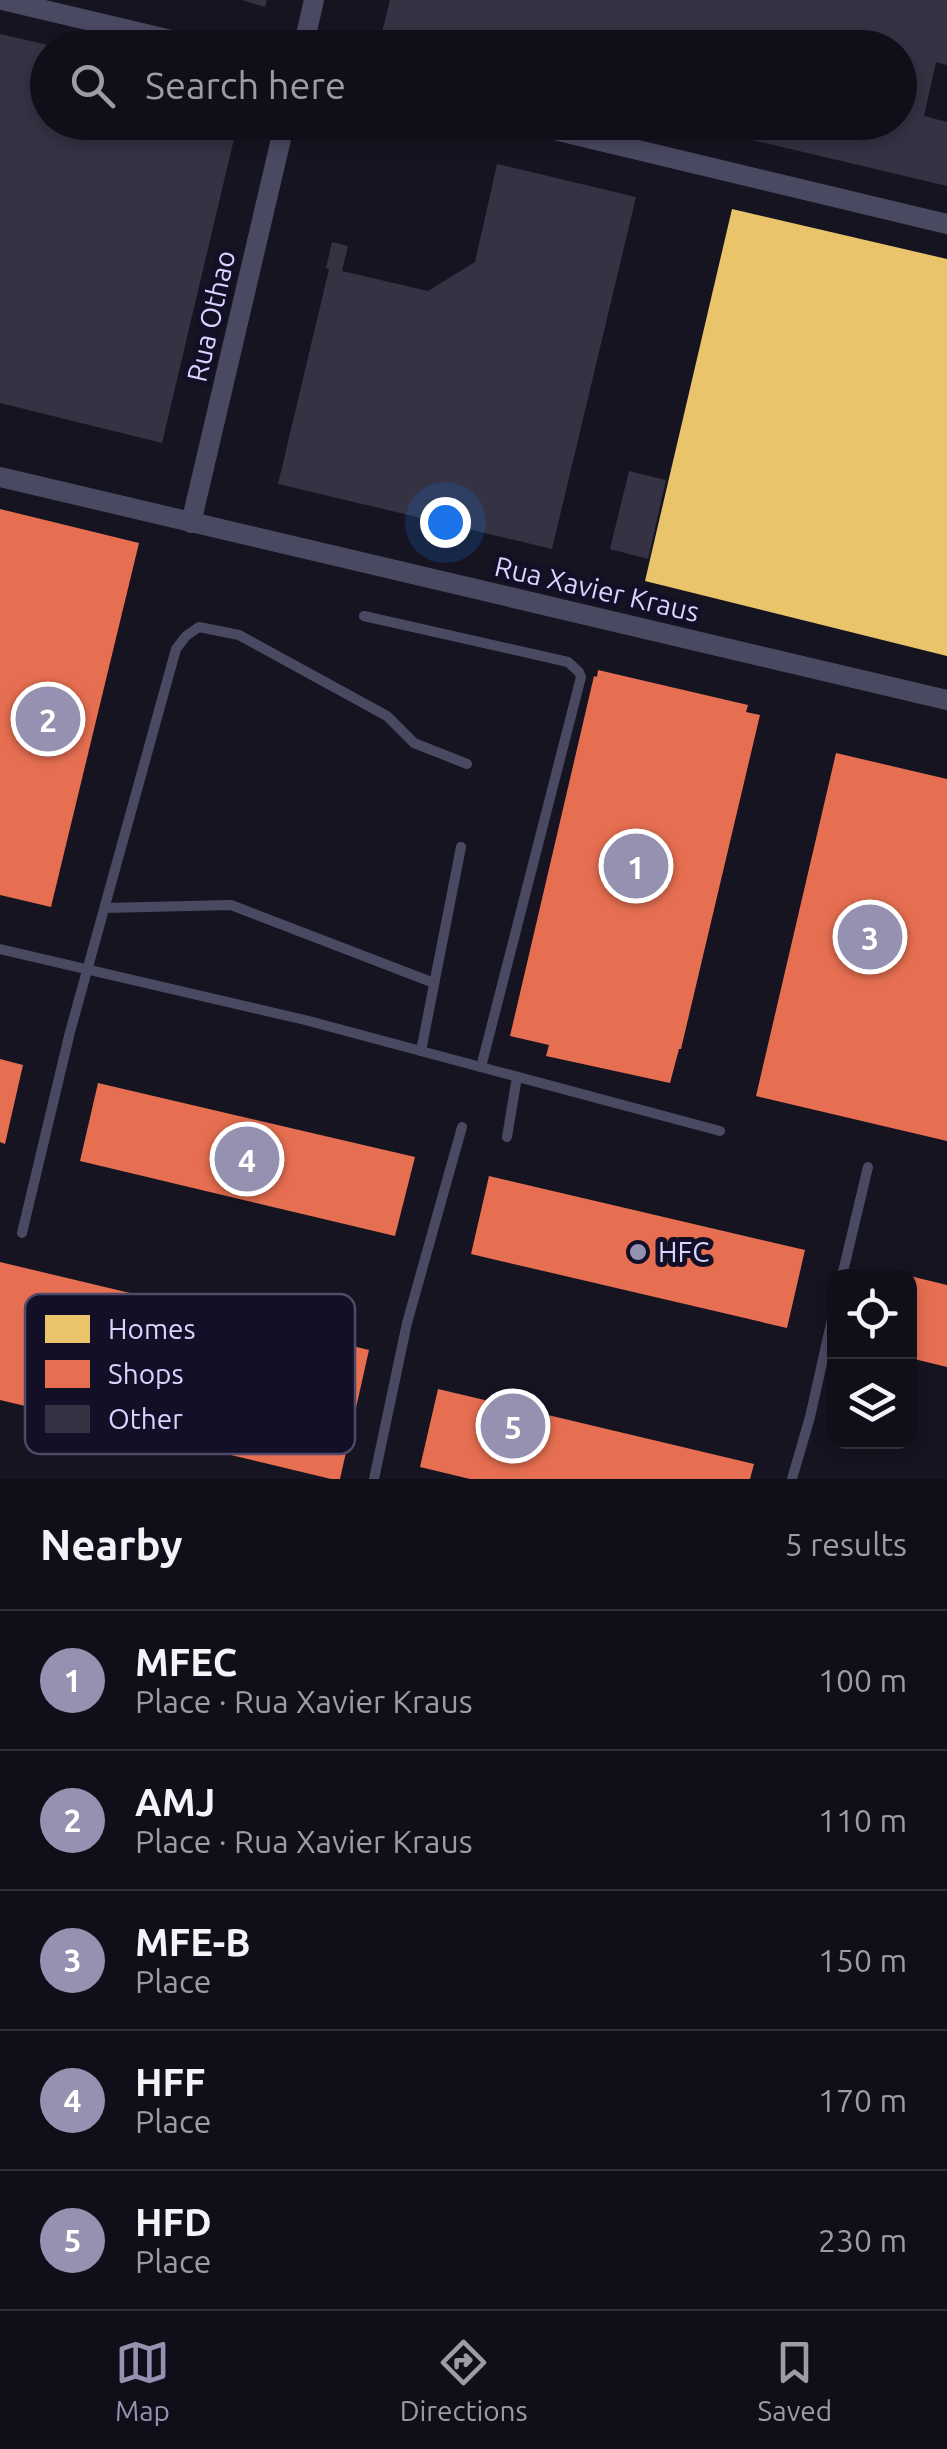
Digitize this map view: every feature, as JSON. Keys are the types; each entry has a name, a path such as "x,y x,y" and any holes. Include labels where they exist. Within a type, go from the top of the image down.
{"street":[{"path":"2,0 129,30"},
{"path":"307,30 314,0"},
{"name":"Rua Othao","path":"191,522 281,140"},
{"path":"596,140 947,224"},
{"name":"Rua Xavier Kraus","path":"0,477 947,700"}],"lane":[{"path":"364,616 568,662 581,676 481,1067"},
{"path":"22,1233 70,1032 176,650 186,636 199,627 239,635 387,716 414,743 466,764"},
{"path":"421,1051 460,847"},
{"path":"105,908 232,905 434,983"},
{"path":"0,949 305,1020 720,1131"},
{"path":"507,1137 517,1077"},
{"path":"374,1479 407,1323 462,1127"},
{"path":"844,1269 868,1168"},
{"path":"792,1479 827,1341"}],"building: Homes":[{"path":"732,209 947,259 947,656 645,581"}],"building: Shops":[{"path":"0,509 139,543 51,907 0,895"},
{"path":"598,670 748,705 746,712 760,715 670,1083 546,1056 549,1045 510,1036"},
{"path":"836,753 947,779 947,1141 756,1096"},
{"path":"0,1059 23,1065 5,1144 0,1142"},
{"path":"98,1083 415,1157 395,1236 80,1161"},
{"name":"HFC","path":"489,1176 805,1250 787,1328 471,1254"},
{"path":"0,1262 134,1294 25,1294 25,1406 0,1400"},
{"path":"917,1278 947,1285 947,1367 917,1360"},
{"path":"355,1347 369,1350 355,1412"},
{"path":"438,1389 754,1464 750,1479 470,1479 420,1467"},
{"path":"226,1454 346,1454 340,1479"}],"building: Other":[{"path":"242,0 267,0 265,7"},
{"path":"390,0 947,0 947,65 936,62 924,116 947,122 947,186 753,140 917,140 917,30 382,30"},
{"path":"0,34 30,41 30,140 234,140 162,443 0,403"},
{"path":"497,164 636,197 552,549 278,484 332,242 348,246 342,271 428,291 475,262"},
{"path":"629,471 666,480 648,559 610,549"}],"place":[{"name":"AMJ","path":"48,719"},
{"name":"MFEC","path":"636,866"},
{"name":"MFE-B","path":"870,937"},
{"name":"HFF","path":"247,1159"},
{"name":"HFC","path":"638,1252"},
{"name":"HFD","path":"513,1426"}]}
